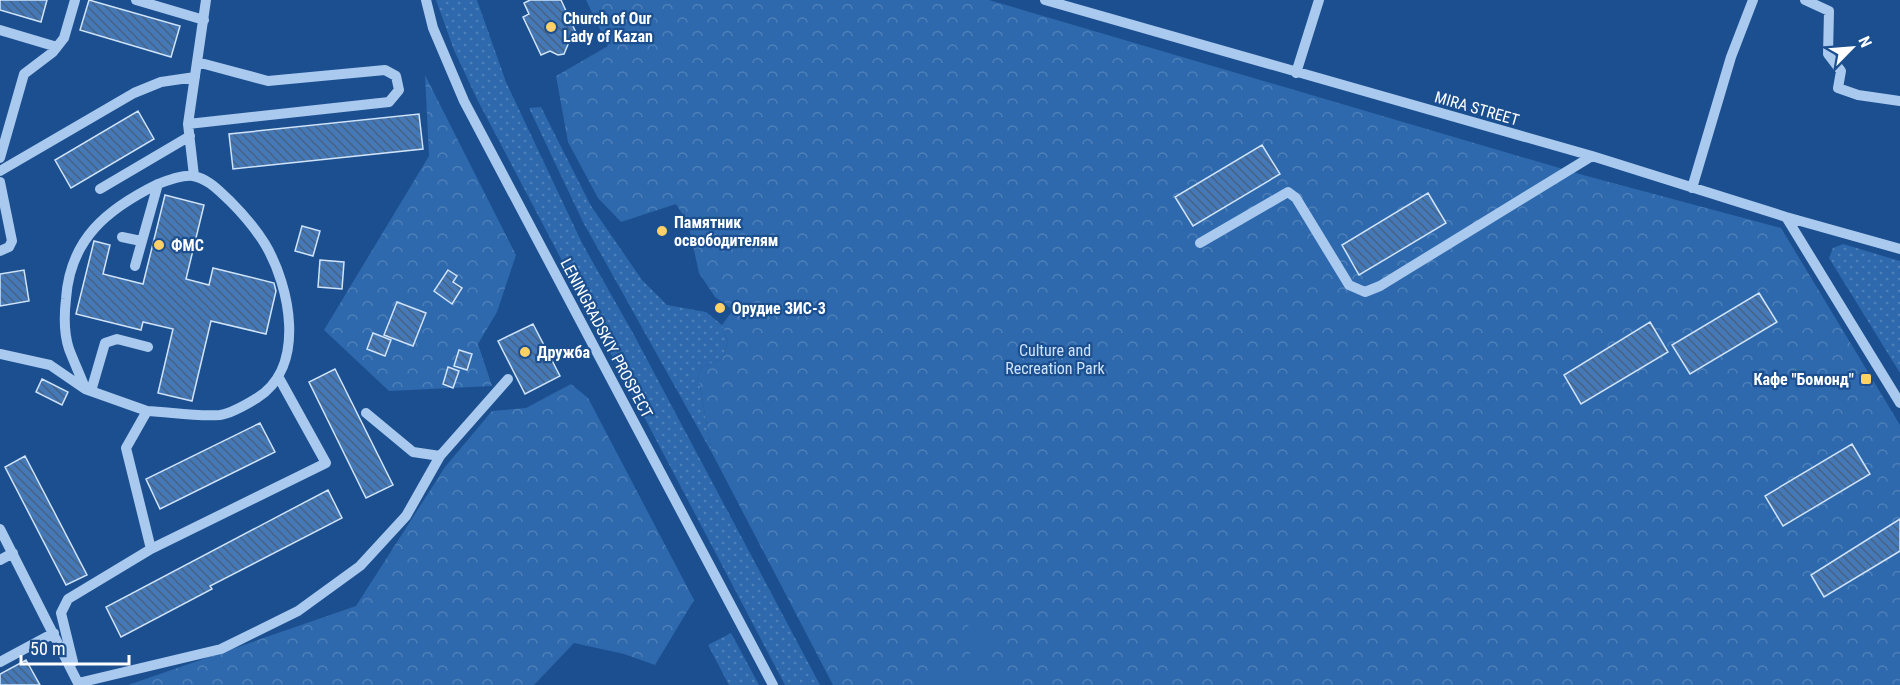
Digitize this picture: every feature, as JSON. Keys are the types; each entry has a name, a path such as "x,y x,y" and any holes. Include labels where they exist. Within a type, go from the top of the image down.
{"street":[{"path":"0,158 24,74 57,47 64,38 75,0"},
{"path":"136,0 161,3 204,20"},
{"path":"194,176 188,124 206,0"},
{"name":"LENINGRADSKIY PROSPECT","path":"426,0 436,37 464,101 773,685"},
{"name":"MIRA STREET","path":"1045,0 1592,156 1786,217 1900,249"},
{"path":"1296,73 1319,0"},
{"path":"1692,188 1731,57 1753,0"},
{"path":"1805,0 1829,12 1828,54 1841,71 1838,88 1900,101"},
{"path":"0,30 57,47"},
{"path":"188,124 389,102 399,90 396,76 386,70 268,81 197,62"},
{"path":"0,171 134,93 161,82 195,76"},
{"path":"100,189 190,136"},
{"path":"1200,243 1288,192 1296,198 1349,285 1365,292 1380,286 1592,156"},
{"path":"0,354 50,365 88,390 147,411 221,415 247,405 271,390 279,378 289,336 287,306 276,266 246,218 208,181 194,176 178,176 158,184 115,208 94,226 78,249 66,286 64,318 69,348 88,390"},
{"path":"0,182 12,241 9,247 0,251"},
{"path":"135,266 158,184"},
{"path":"1786,217 1900,404"},
{"path":"122,237 141,242"},
{"path":"88,390 105,343 117,339 148,347"},
{"path":"79,684 62,613 68,599 152,549 326,464 279,378"},
{"path":"79,684 221,649 298,612 360,566 406,516 440,456 508,379"},
{"path":"147,411 126,448 152,549"},
{"path":"366,413 413,452 440,456"},
{"path":"0,529 79,684"},
{"path":"0,560 13,553"},
{"path":"0,662 54,633"}],"green space":[{"path":"436,0 477,0 506,82 582,243 634,335 820,685 785,685 477,99 454,50"},
{"name":"Culture and Recreation Park","path":"586,0 989,0 1583,175 1781,228 1900,425 1900,685 833,685 712,453 698,375 703,367 722,359 728,342 722,325 733,310 715,297 699,273 688,223 676,204 621,222 598,198 568,142 556,76 608,46"},
{"path":"425,75 516,255 497,312 478,344 492,386 389,391 324,330 429,156"},
{"path":"541,107 591,206 642,280 667,305 706,312 722,325 728,342 722,359 703,367 698,375 712,453 583,222 529,108"},
{"path":"1843,244 1900,261 1900,373 1829,258 1833,248"},
{"path":"571,384 588,398 694,600 655,665 624,654 574,643 534,685 128,685 356,606 445,467 492,411 526,408"},
{"path":"986,618 989,664 971,665 968,619"},
{"path":"731,633 759,685 729,685 708,645"},
{"path":"1005,669 1016,685 922,685 918,679"}],"building":[{"path":"0,0 47,0 41,22 0,10"},
{"path":"89,0 180,26 171,57 80,30"},
{"name":"Church of Our Lady of Kazan","path":"530,0 561,0 578,37 569,42 564,54 558,55 550,51 541,55 523,17 529,14 524,3"},
{"path":"138,111 154,139 71,188 55,160"},
{"path":"419,114 423,149 233,169 229,134"},
{"path":"1262,145 1280,174 1193,226 1175,197"},
{"path":"1428,193 1446,223 1359,275 1342,245"},
{"path":"165,195 204,205 186,279 209,285 213,268 274,283 276,291 266,334 211,321 192,401 158,393 173,329 143,322 141,330 76,314 94,241 110,245 103,274 143,284"},
{"path":"302,226 320,231 313,256 295,251"},
{"path":"320,260 344,262 342,289 318,287"},
{"path":"24,270 29,301 0,306 0,274"},
{"path":"448,270 457,276 453,282 462,288 452,304 434,291"},
{"path":"1759,293 1777,322 1690,374 1672,345"},
{"path":"397,302 426,313 413,346 384,335"},
{"path":"1650,322 1668,352 1581,404 1564,375"},
{"name":"Дружба","path":"533,324 560,376 525,394 498,341"},
{"path":"373,333 391,340 385,356 367,349"},
{"path":"459,350 472,354 467,370 454,366"},
{"path":"448,367 459,371 453,388 443,384"},
{"path":"335,369 393,485 366,498 309,382"},
{"path":"42,379 68,392 62,405 36,392"},
{"path":"260,423 275,452 160,509 146,479"},
{"path":"1852,444 1870,474 1783,526 1765,496"},
{"path":"25,456 87,575 66,585 5,467"},
{"path":"328,490 342,518 210,586 212,589 121,637 106,607"},
{"path":"1900,519 1900,551 1824,597 1811,575"},
{"path":"26,660 40,685 0,685 0,674"}],"place":[{"name":"Church of Our Lady of Kazan","path":"551,27"},
{"name":"Памятник освободителям","path":"662,231"},
{"name":"ФМС","path":"159,245"},
{"name":"Орудие ЗИС-3","path":"720,308"},
{"name":"Дружба","path":"525,352"},
{"name":"Кафе \"Бомонд\"","path":"1866,379"}]}
